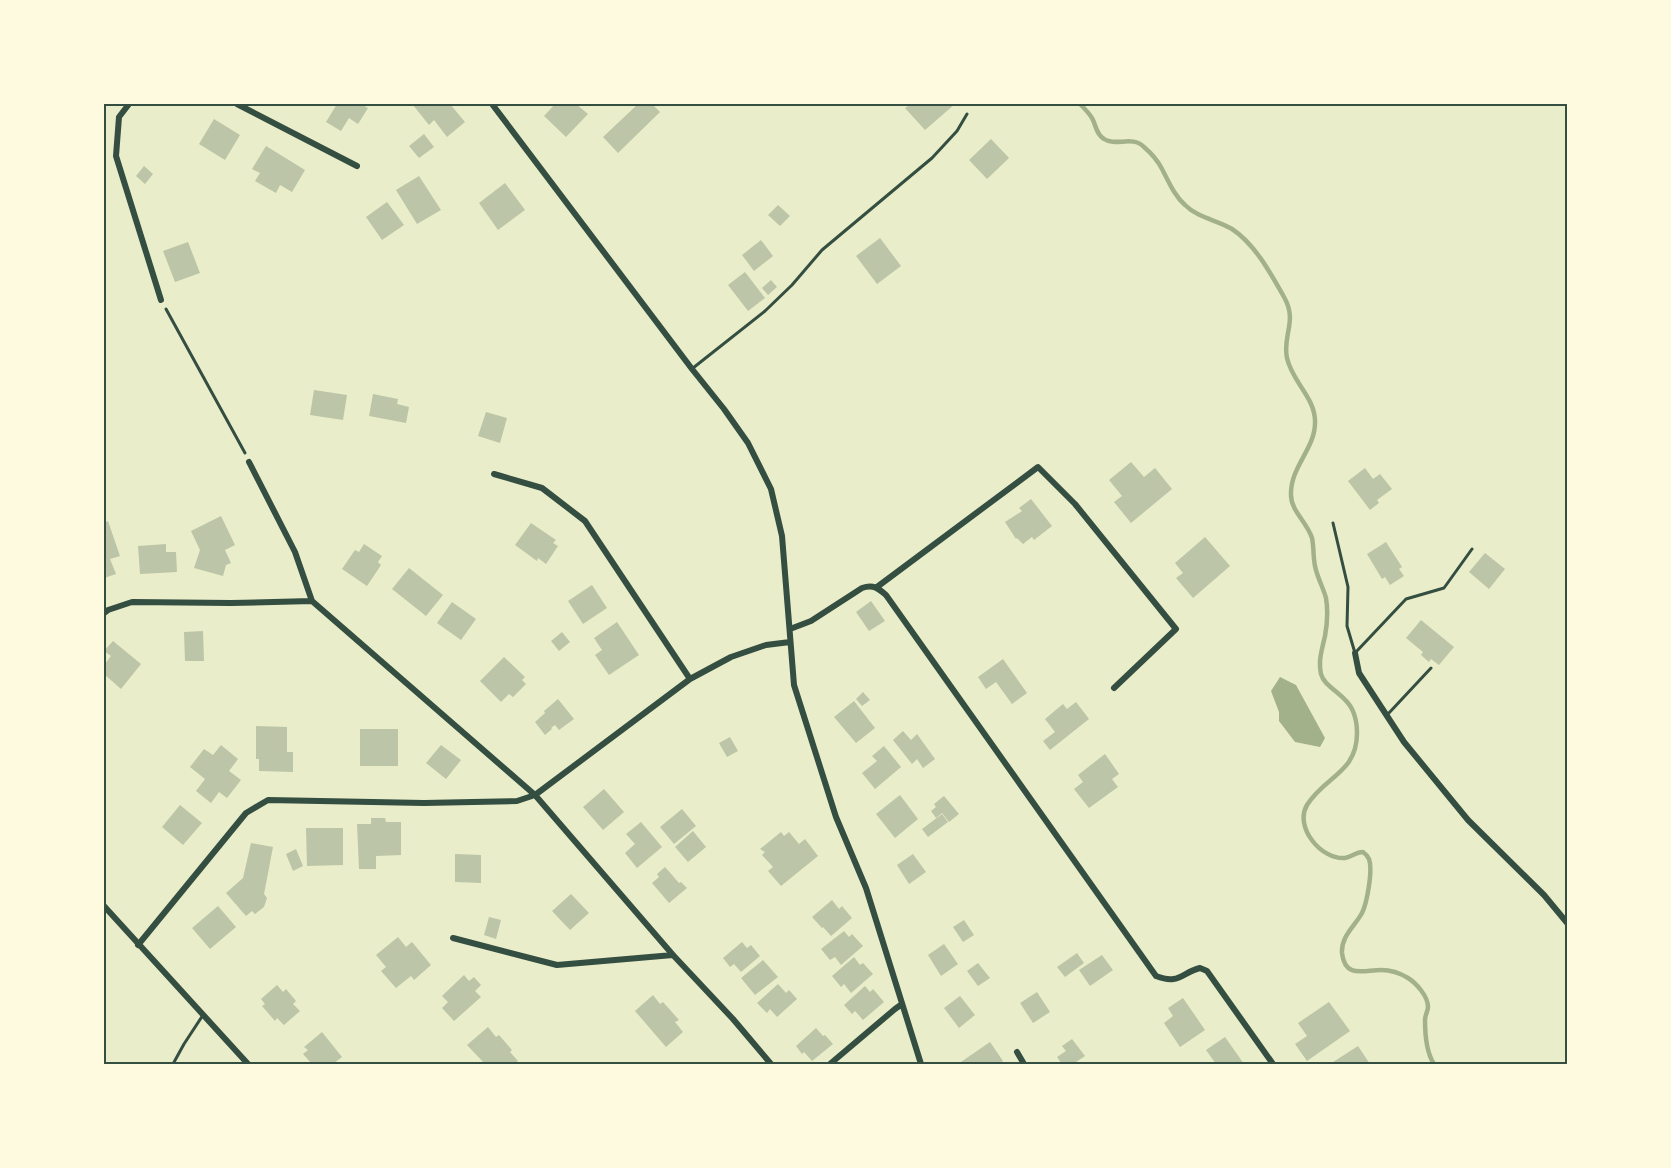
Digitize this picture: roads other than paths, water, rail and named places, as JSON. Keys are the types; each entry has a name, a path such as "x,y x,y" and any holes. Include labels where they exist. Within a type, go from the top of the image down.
{"street":[{"path":"129,104 120,117 116,156 161,300"},
{"path":"237,104 357,166"},
{"path":"492,104 724,409 748,443 771,489 782,536 794,686 836,817 866,888 921,1065"},
{"path":"249,462 295,552 312,601 535,795 771,1065"},
{"path":"877,587 1038,467 1075,504 1176,628 1114,688"},
{"path":"494,474 542,488 585,521 690,679"},
{"path":"790,629 811,621 868,585 877,587 886,595 1156,976 1166,980 1180,978 1194,969 1200,968 1207,971 1273,1065"},
{"path":"104,614 108,610 132,602 312,601"},
{"path":"138,945 246,813 268,800 424,803 517,801 535,795 690,679 731,657 766,645 790,642"},
{"path":"1355,653 1359,673 1404,742 1468,820 1544,895 1568,924"},
{"path":"104,906 248,1065"},
{"path":"453,938 557,965 673,955"},
{"path":"830,1065 902,1004"},
{"path":"1017,1052 1024,1065"}],"lane":[{"path":"692,369 765,310 792,285 822,250 932,158 957,131 967,114"},
{"path":"1333,523 1348,587 1347,626 1355,653"},
{"path":"1355,653 1406,599 1444,588 1472,549"},
{"path":"1387,715 1431,668"},
{"path":"173,1065 203,1016"}],"waterway":[{"path":"1080,104 1091,116 1101,137 1114,142 1129,141 1139,144 1156,160 1175,193 1185,205 1240,235 1268,269 1288,306 1290,321 1286,343 1287,358 1312,406 1315,423 1311,441 1294,476 1291,495 1296,511 1312,538 1314,563 1326,598 1327,622 1320,660 1321,674 1326,683 1349,704 1357,730 1356,746 1352,757 1346,766 1314,795 1307,805 1304,823 1312,840 1327,854 1345,858 1363,852 1368,858 1370,871 1366,902 1362,913 1344,941 1342,947 1344,961 1351,970 1391,971 1408,978 1418,986 1427,1003 1426,1037 1429,1054 1434,1064"}]}
